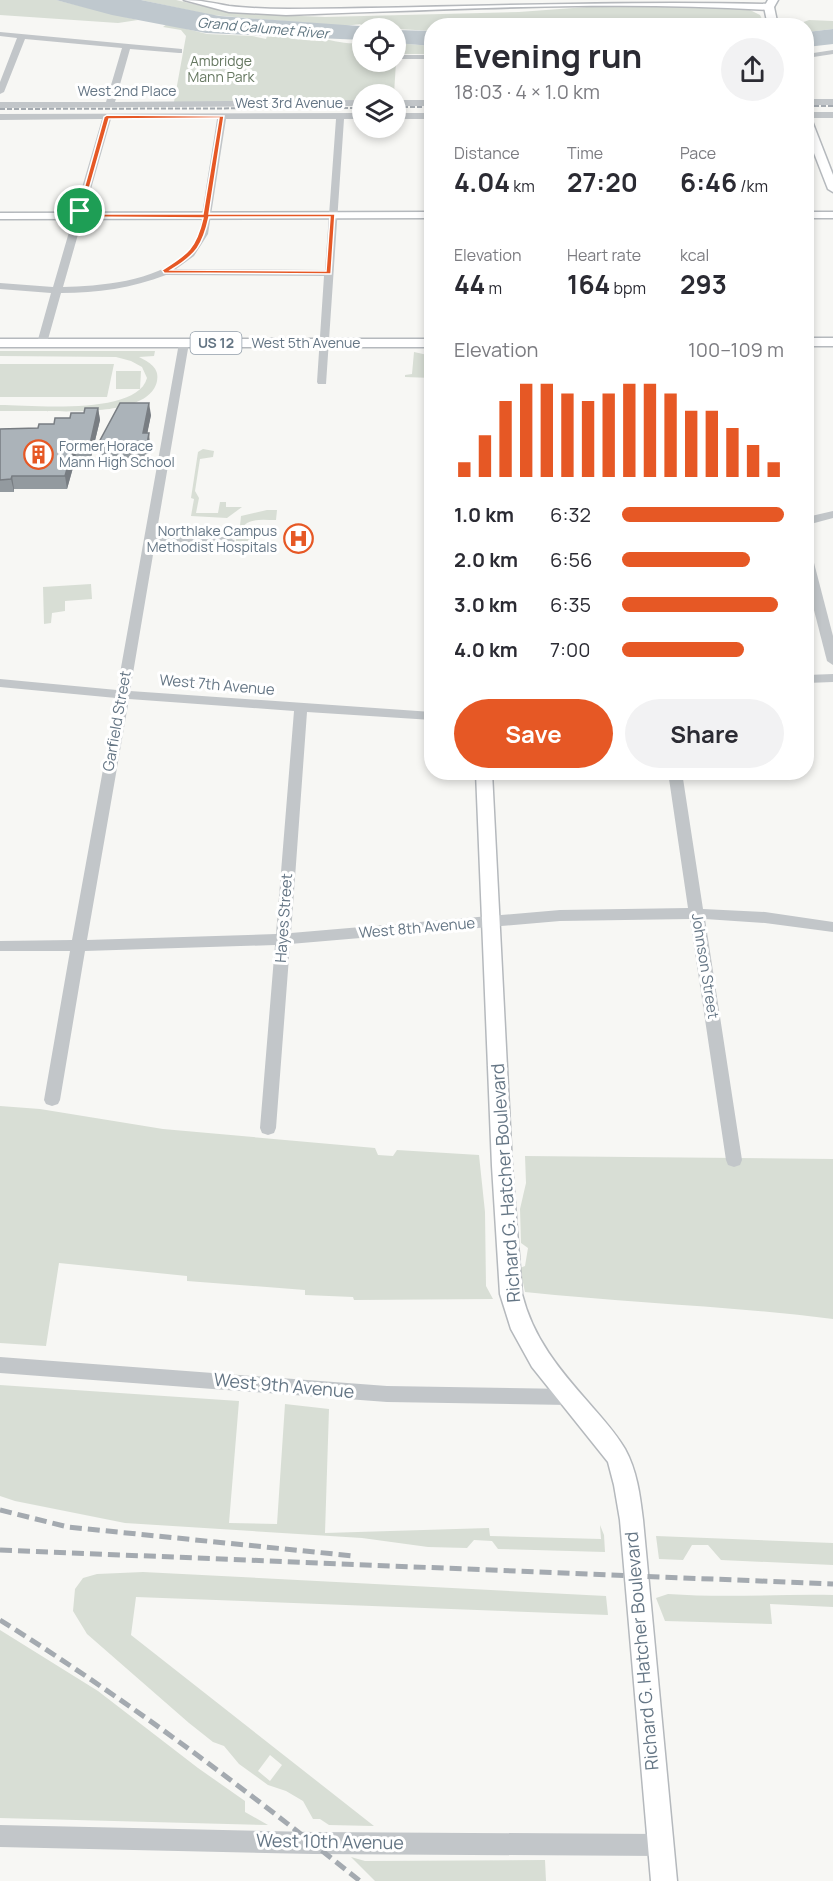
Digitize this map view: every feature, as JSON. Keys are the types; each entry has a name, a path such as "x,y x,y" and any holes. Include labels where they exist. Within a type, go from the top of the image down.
{"highway":[{"path":"189,0 230,9 260,11 310,12 362,7"},
{"path":"214,0 284,9 636,0 771,3"},
{"path":"230,0 293,7 362,7 512,0"},
{"path":"264,0 305,5 362,7"},
{"path":"725,0 771,3"}],"main road":[{"path":"771,3 772,18"},
{"path":"814,139 833,189"},
{"path":"0,216 424,215"},
{"path":"814,215 833,215"},
{"path":"814,342 833,342"},
{"name":"West 5th Avenue","path":"0,343 424,343"},
{"name":"Richard G. Hatcher Boulevard","path":"483,780 511,1294 514,1310 529,1346 606,1440 621,1467 628,1501 664,1881"}],"street":[{"path":"0,34 179,51"},
{"path":"0,92 22,36"},
{"path":"110,104 127,46"},
{"path":"814,55 833,52"},
{"path":"406,57 424,57"},
{"path":"814,102 833,102"},
{"name":"West 2nd Place","path":"0,105 352,103"},
{"path":"406,103 424,103"},
{"path":"814,115 833,115"},
{"path":"322,382 340,116"},
{"name":"West 3rd Avenue","path":"0,117 352,116"},
{"path":"406,116 424,116"},
{"path":"42,343 107,117"},
{"path":"164,272 194,250 201,239 222,117"},
{"path":"0,286 57,290 113,286 164,272 329,273"},
{"name":"Garfield Street","path":"52,1100 184,343"},
{"path":"814,519 833,513"},
{"path":"149,539 229,541"},
{"path":"814,586 833,661"},
{"path":"814,679 833,678"},
{"name":"West 7th Avenue","path":"0,683 301,709 424,716"},
{"name":"Hayes Street","path":"268,1128 301,709"},
{"name":"Johnson Street","path":"676,780 734,1160"},
{"name":"West 8th Avenue","path":"0,946 80,946 283,939 593,915 697,913 801,921 833,927"},
{"name":"West 9th Avenue","path":"0,1365 387,1394 569,1397"},
{"name":"West 10th Avenue","path":"0,1836 313,1843 660,1845"}],"green space":[{"path":"0,0 56,0 138,20 118,23 0,15"},
{"path":"141,0 176,0 220,10 325,17 519,12 641,3 734,7 748,9 762,18 424,18 424,31 406,29 406,18 352,18 352,25 211,15"},
{"path":"814,20 833,21 833,29 814,31"},
{"name":"Ambridge Mann Park","path":"167,24 207,34 252,36 266,39 267,36 290,37 317,41 318,38 352,43 352,72 395,72 395,84 352,84 352,101 174,102 186,36 181,30 163,27"},
{"path":"406,44 424,45 424,54 406,54"},
{"path":"0,351 155,351 154,356 139,357 155,369 157,381 151,393 139,401 105,410 0,411 0,405 82,406 105,403 124,398 139,390 147,378 142,367 116,357 0,356"},
{"path":"414,352 424,354 424,378 405,377 405,375 412,374"},
{"path":"0,364 114,364 107,397 0,397"},
{"path":"116,371 141,371 140,389 116,389"},
{"path":"203,449 214,451 213,457 200,459 195,491 199,498 196,513 218,513 220,502 226,502 226,507 242,507 227,518 191,516 194,499 191,498 198,452"},
{"path":"277,510 276,520 251,521 240,530 245,538 262,542 233,545 236,542 236,526 240,526 241,516"},
{"path":"91,584 92,599 65,601 65,611 52,613 51,623 44,624 43,587"},
{"path":"0,1106 40,1109 163,1129 375,1148 378,1155 393,1156 397,1150 479,1155 485,1212 486,1286 493,1299 354,1300 353,1297 305,1295 305,1290 187,1281 187,1276 59,1263 46,1346 0,1343"},
{"path":"525,1156 833,1159 833,1319 525,1292 520,1268 525,1266 528,1248 521,1243 520,1209 526,1183"},
{"path":"0,1385 239,1401 229,1523 277,1524 285,1404 329,1409 325,1533 489,1528 490,1536 601,1539 600,1525 604,1535 605,1552 498,1549 492,1541 474,1540 467,1548 428,1547 362,1538 125,1523 15,1501 0,1496"},
{"path":"656,1536 833,1543 833,1565 721,1560 708,1545 692,1545 683,1560 659,1559"},
{"path":"143,1572 606,1596 608,1615 136,1597 131,1635 374,1826 329,1825 320,1819 313,1819 303,1801 286,1791 268,1785 239,1764 224,1746 213,1742 189,1723 87,1634 73,1611 75,1589 83,1578 97,1574","holes":["270,1755 282,1765 270,1781 258,1771"]},
{"path":"668,1594 833,1595 833,1607 770,1604 772,1624 665,1621 656,1598"},
{"path":"0,1630 98,1691 245,1801 245,1812 268,1825 0,1818"},
{"path":"351,1857 365,1861 545,1860 546,1881 375,1881"}],"water":[{"name":"Grand Calumet River","path":"56,0 141,0 219,16 352,26 352,40 206,33 112,15"},
{"path":"833,29 833,44 814,46 814,31"},
{"path":"406,30 424,31 424,45 406,44"}],"building":[{"path":"120,403 149,403 143,433 149,433 147,444 112,447 112,444 98,444"},
{"path":"85,408 98,408 90,444 74,444 65,476 12,476 11,479 0,480 0,429 38,428 39,424 54,424 55,418 70,418 71,413 84,413"}],"railway":[{"path":"814,106 833,106"},
{"path":"406,107 424,107"},
{"path":"0,109 352,108"},
{"path":"0,1510 68,1527 354,1556"},
{"path":"0,1550 833,1584"},
{"path":"0,1620 93,1681 184,1745 360,1881"}],"place":[{"name":"Former Horace Mann High School","path":"38,454"},
{"name":"Northlake Campus Methodist Hospitals","path":"298,539"}],"route":[{"path":"80,211 78,216 206,216 269,216 333,215 329,273 164,272 188,257 203,234 206,216 222,117 107,117 80,211"}]}
